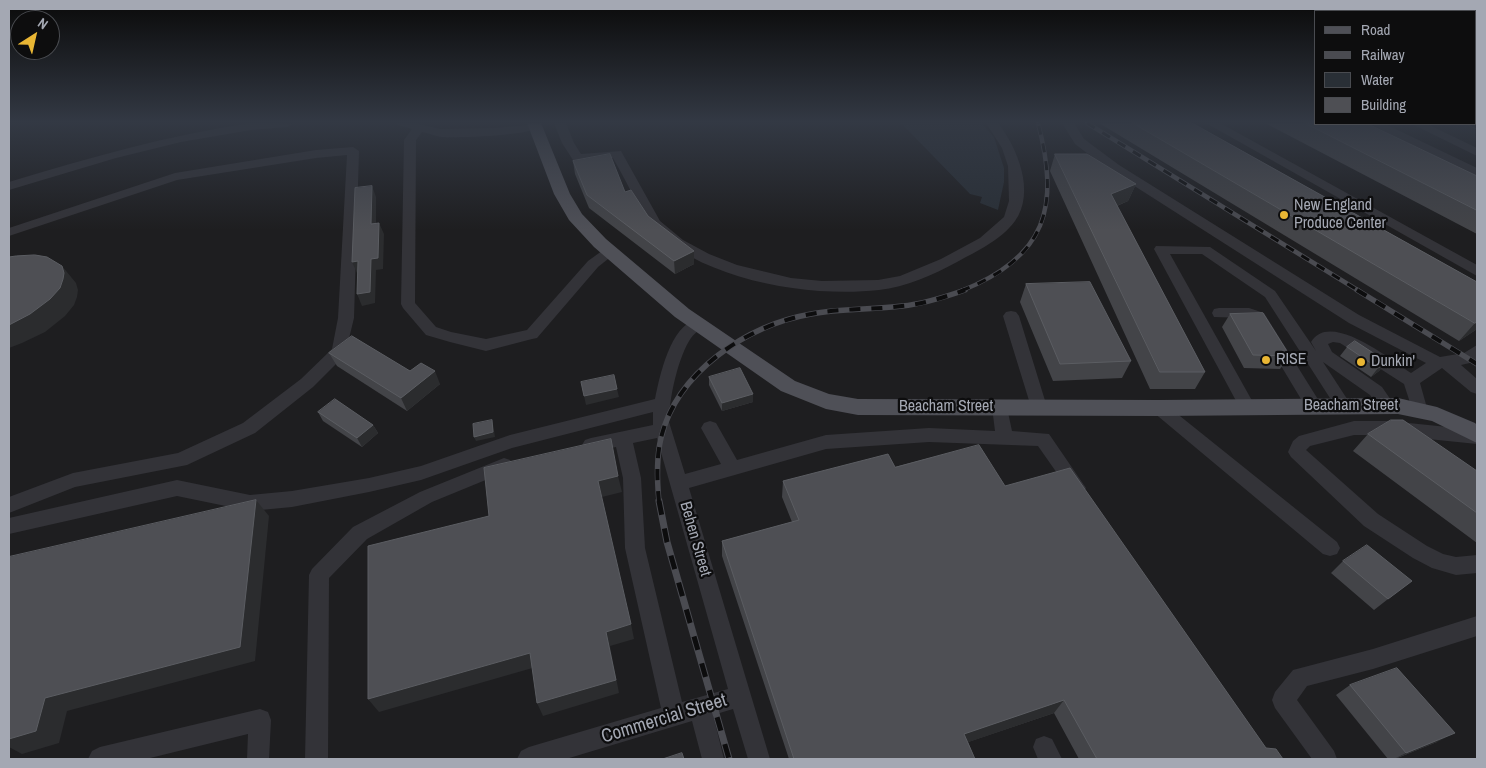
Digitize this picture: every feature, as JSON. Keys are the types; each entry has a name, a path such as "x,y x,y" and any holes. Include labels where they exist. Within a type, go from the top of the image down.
{"main road":[{"name":"Beacham Street","path":"547,159 568,206 582,225 611,251 697,324 788,386 826,402 858,406 1159,408 1313,405 1387,406 1419,408 1442,415 1477,436"}],"street":[{"path":"9,186 97,159"},
{"path":"9,232 175,177 286,159"},
{"path":"9,505 72,480 180,460 249,428 307,383 339,351 346,318 353,159"},
{"path":"410,159 408,304 431,331 486,345 532,334 593,264 611,251"},
{"path":"620,159 656,225 675,241 699,254 742,272 784,282 852,286 906,280 966,252 995,233 1014,212 1017,175 1013,159"},
{"path":"1103,159 1354,319 1442,362 1477,388"},
{"path":"1276,159 1477,271"},
{"path":"1448,159 1477,173"},
{"path":"1247,406 1161,249 1205,250 1270,294 1342,405"},
{"path":"1219,313 1249,312 1259,317 1313,405"},
{"path":"1011,316 1039,407"},
{"name":"Behen Street","path":"697,324 687,331 681,340 661,404 660,414 663,430 759,759"},
{"path":"1387,406 1376,392 1326,356 1319,342 1331,336 1344,338 1411,381 1419,408"},
{"path":"1411,381 1442,362 1468,358 1477,351"},
{"path":"9,526 178,488 250,503 292,499 369,485 421,473 510,442 661,404"},
{"path":"1000,407 1004,438"},
{"path":"1159,408 1330,548"},
{"path":"710,428 732,468"},
{"path":"1477,436 1448,435 1389,428 1354,428 1305,441 1299,446 1297,452 1371,520 1420,552 1439,562 1456,566 1477,564"},
{"path":"577,448 663,430"},
{"path":"679,483 826,442 929,435 1043,439 1089,505"},
{"path":"623,438 632,478 635,548 674,716"},
{"path":"316,759 319,575 360,533 426,497 504,465 521,460"},
{"path":"1326,759 1284,700 1301,677 1373,659 1477,626"},
{"name":"Commercial Street","path":"529,759 563,754 674,716 740,696"},
{"path":"700,708 714,759"}],"lane":[{"path":"100,759 260,720 258,759"}],"shaded area":[{"path":"9,159 1477,159 1477,759 9,759"}],"water":[{"path":"936,159 1001,159 1004,168 1004,182 998,210 980,203 982,197 970,194"}],"building":[{"path":"584,159 612,159 625,192 631,190 648,216 694,251 674,261 587,195 573,161"},
{"path":"1057,159 1095,159 1136,184 1111,194 1205,372 1160,372"},
{"path":"1194,159 1256,159 1477,282 1477,322 1475,323"},
{"path":"1376,159 1441,159 1477,176 1477,210"},
{"path":"372,186 371,224 379,223 378,258 371,259 370,292 357,294 358,261 352,262 355,188"},
{"path":"35,255 47,257 62,266 64,273 60,288 50,299 30,314 9,325 9,257"},
{"path":"1090,282 1131,361 1060,364 1026,284"},
{"path":"1263,313 1290,356 1253,355 1230,314"},
{"path":"352,336 410,371 421,363 435,371 401,398 329,353"},
{"path":"1355,341 1387,362 1378,368 1347,347"},
{"path":"740,368 753,394 722,403 709,377"},
{"path":"614,375 617,389 584,396 581,382"},
{"path":"335,399 373,425 357,438 318,412"},
{"path":"492,420 493,432 474,437 473,424"},
{"path":"1391,420 1403,420 1477,471 1477,513 1368,434"},
{"path":"611,439 618,476 598,481 631,624 606,632 616,680 537,703 530,653 368,699 368,546 489,516 484,468"},
{"path":"979,445 1005,486 1070,468 1266,748 1276,749 1283,759 1097,759 1064,700 964,734 975,759 794,759 722,541 799,520 783,481 888,454 895,467"},
{"path":"256,500 240,647 45,698 36,731 9,739 9,557"},
{"path":"1367,545 1412,581 1388,599 1343,561"},
{"path":"1397,668 1455,733 1406,753 1350,685"},
{"path":"682,753 684,759 663,759"}],"railway":[{"path":"961,291 990,277 1012,262 1029,245 1040,226 1046,204 1045,159"},
{"path":"1145,159 1359,291"},
{"path":"659,502 658,454 669,414 682,392 699,372 718,355 740,340 787,320 822,312 910,305 965,290"},
{"path":"1357,290 1477,364"},
{"path":"659,501 667,542 729,759"}],"place":[{"name":"New England Produce Center","path":"1284,215"},
{"name":"RISE","path":"1266,360"},
{"name":"Dunkin'","path":"1361,362"}]}
